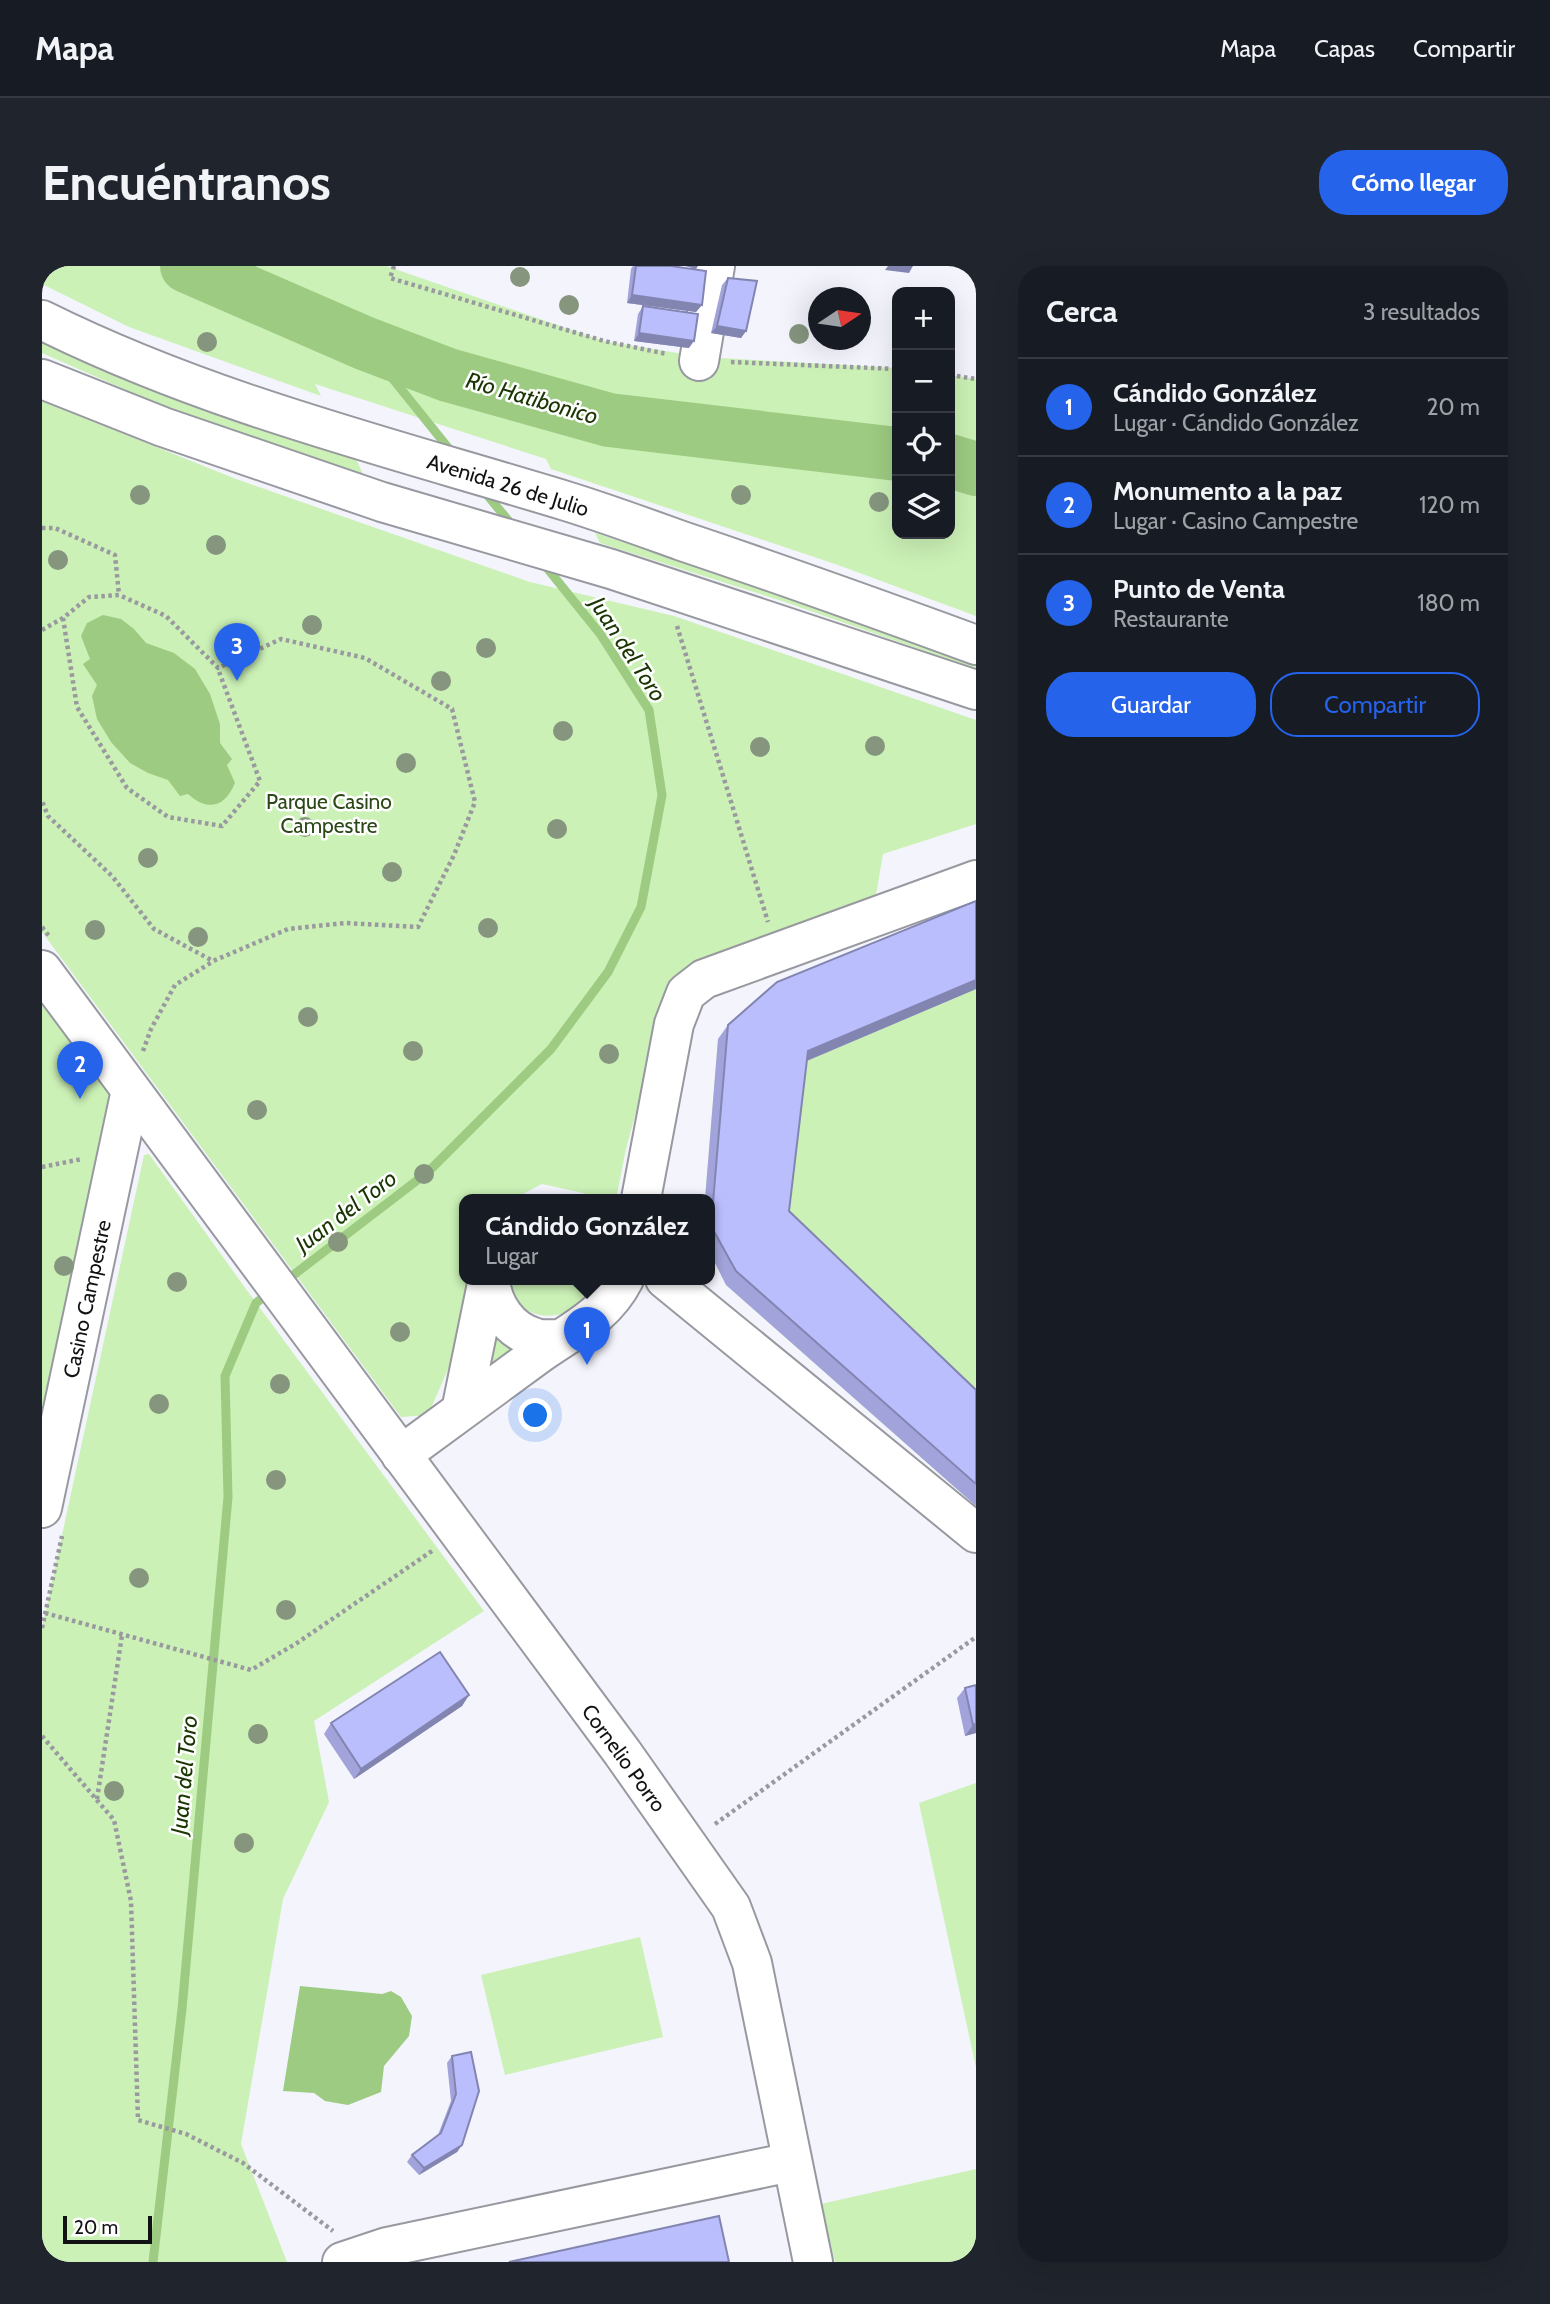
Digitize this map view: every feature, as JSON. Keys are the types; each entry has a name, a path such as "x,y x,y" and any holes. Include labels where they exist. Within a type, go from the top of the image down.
{"street":[{"path":"699,361 715,266"},
{"name":"Avenida 26 de Julio","path":"42,320 96,347 205,391 343,436 569,502 976,645"},
{"path":"42,379 163,427 382,502 611,569 976,690"},
{"path":"642,1194 674,1024 686,993 704,979 976,880"},
{"path":"42,971 131,1090"},
{"name":"Cornelio Porro","path":"131,1090 622,1752 731,1907 752,1963 812,2260"},
{"name":"Casino Campestre","path":"42,1508 131,1090"},
{"path":"461,1411 488,1285"},
{"path":"490,1285 491,1295 501,1313 517,1329 536,1339 559,1339"},
{"path":"401,1455 559,1339 590,1321 613,1299 621,1285"},
{"path":"672,1285 976,1532"},
{"path":"353,2259 387,2247 791,2162"}],"path":[{"path":"394,266 390,278 604,341 699,361 892,369"},
{"path":"955,375 976,379"},
{"path":"42,528 55,528 115,555 119,595"},
{"path":"42,630 64,618 89,597 119,595 166,616 218,668 260,781 222,826 168,817 127,788 77,707 64,618"},
{"path":"674,616 777,953"},
{"path":"131,1090 151,1029 175,985 213,961 288,929 345,923 418,927 454,855 475,802 452,709 365,658 281,639 218,668"},
{"path":"42,801 48,816 112,876 153,929 213,961"},
{"path":"42,1167 90,1157"},
{"path":"45,1613 251,1670 297,1643 458,1533"},
{"path":"96,1800 122,1635"},
{"path":"709,1828 976,1637"},
{"path":"42,1736 114,1820 131,1901 138,2120 186,2134 243,2163 353,2259"}],"green space":[{"path":"42,266 386,266 604,341 702,357 892,368 892,539 955,539 955,376 976,379 976,616 838,565 551,469 546,459 315,384 321,396 129,327 42,284"},
{"path":"42,341 149,388 356,459 363,474 151,401 42,353"},
{"name":"Parque Casino Campestre","path":"42,401 236,479 530,582 674,616 976,720 976,824 883,854 874,906 769,938 672,980 626,1149 617,1194 586,1194 542,1184 523,1194 459,1194 459,1285 473,1285 463,1335 428,1415 401,1417 42,932"},
{"path":"595,533 785,594 976,662 976,669 782,601 600,543"},
{"path":"976,911 976,1506 726,1285 715,1226 715,1194 705,1194 718,1039 768,995"},
{"path":"42,1003 115,1099 42,1424"},
{"path":"149,1154 484,1611 314,1721 329,1802 283,1899 241,2144 287,2262 42,2262 42,1628 144,1155"},
{"path":"506,1285 592,1285 583,1301 574,1309 551,1316 527,1311 511,1295"},
{"path":"494,1327 521,1355 483,1381"},
{"path":"976,1783 976,2068 919,1803"},
{"path":"640,1937 663,2037 505,2075 481,1975"},
{"path":"976,2169 976,2262 835,2262 821,2204"}],"shaded area":[{"path":"103,615 121,619 146,643 174,653 195,669 210,694 220,724 220,743 232,759 227,765 235,783 221,802 209,805 188,794 180,796 168,780 130,763 111,742 97,719 92,696 97,685 83,664 90,659 81,636 87,623"},
{"path":"300,1986 382,1994 391,1991 401,1997 412,2016 409,2036 384,2066 381,2092 348,2105 325,2101 314,2093 283,2091"}],"building":[{"path":"636,266 671,266 706,271 702,305 632,295"},
{"path":"728,278 757,281 746,331 717,326"},
{"path":"643,306 698,314 694,341 639,333"},
{"path":"976,901 976,980 808,1051 789,1211 976,1390 976,1484 736,1271 715,1233 714,1194 728,1025 777,982"},
{"path":"440,1652 469,1695 361,1769 331,1723"},
{"path":"976,1685 976,1724 973,1725 965,1688"},
{"path":"471,2052 479,2091 462,2145 424,2168 412,2155 441,2133 456,2094 452,2056"},
{"path":"719,2216 729,2262 509,2262"}],"waterway":[{"name":"Río Hatibonico","path":"187,266 364,343 448,375 609,420 892,453"},
{"name":"Juan del Toro","path":"364,343 454,455"},
{"name":"Río Hatibonico","path":"955,463 976,469"},
{"name":"Juan del Toro","path":"483,490 512,525"},
{"name":"Juan del Toro","path":"283,1283 428,1172 551,1049 608,972 641,907 662,795 649,710 601,635 543,563"},
{"name":"Juan del Toro","path":"153,2262 182,2009 228,1497 225,1376 256,1303 269,1293"}],"place":[{"name":"Punto de Venta","path":"237,681"},
{"name":"Monumento a la paz","path":"80,1099"},
{"name":"Cándido González","path":"587,1365"}]}
